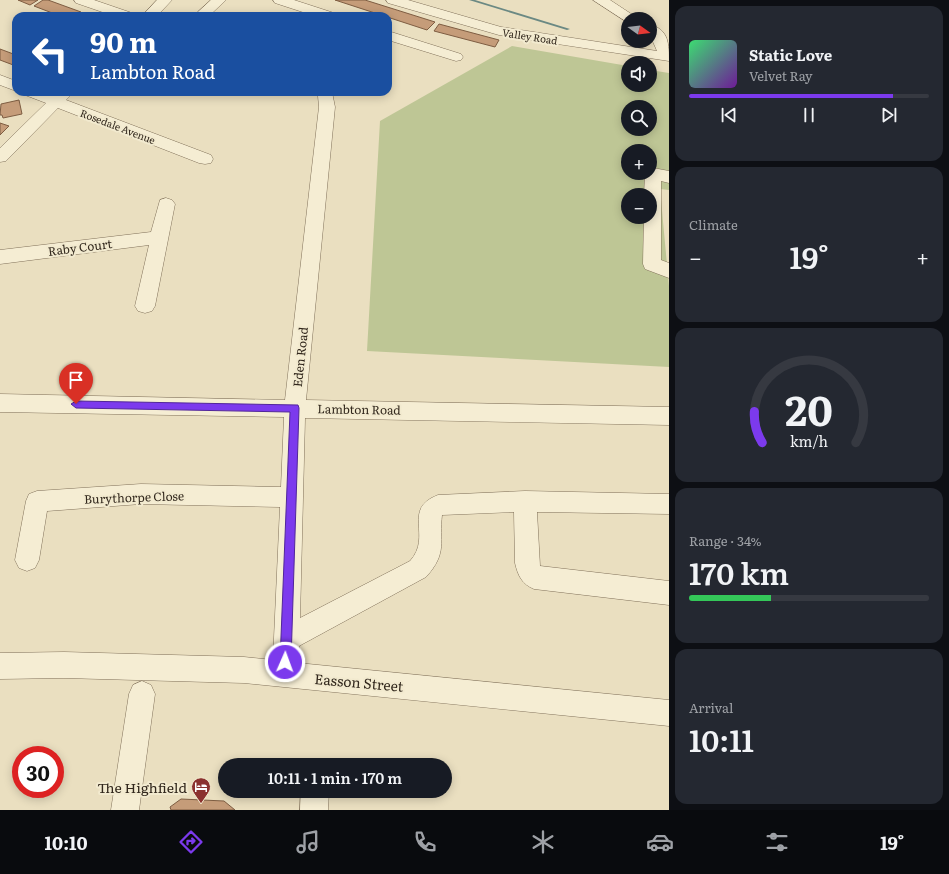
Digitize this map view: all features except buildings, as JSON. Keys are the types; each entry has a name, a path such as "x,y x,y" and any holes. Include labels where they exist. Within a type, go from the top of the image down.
{"street":[{"path":"81,0 116,12"},
{"path":"153,12 165,0"},
{"path":"205,12 219,0"},
{"path":"280,0 317,12"},
{"name":"Valley Road","path":"393,0 499,31 668,57"},
{"path":"600,0 621,12"},
{"path":"657,33 668,57"},
{"path":"392,36 456,57"},
{"path":"425,64 437,51"},
{"path":"0,80 12,84"},
{"name":"Eden Road","path":"285,673 295,408 327,107 326,96"},
{"path":"0,157 60,97"},
{"name":"Rosedale Avenue","path":"60,97 205,159"},
{"path":"669,177 653,174 652,264 669,271"},
{"path":"145,306 166,204"},
{"name":"Raby Court","path":"0,257 160,237"},
{"name":"Lambton Road","path":"0,403 669,416"},
{"name":"Burythorpe Close","path":"27,560 37,501 141,494 292,497"},
{"path":"286,639 418,569 426,562 431,550 430,511 433,507 443,504 525,501 669,504"},
{"path":"525,501 527,563 529,571 534,577 669,593"},
{"name":"Easson Street","path":"0,666 87,666 236,670 285,673 310,678 669,713"},
{"path":"125,810 142,694"},
{"path":"314,810 315,798"}],"green space":[{"path":"512,46 621,65 621,92 657,92 657,71 669,73 669,190 660,189 669,286 669,367 367,351 380,121"}],"waterway":[{"path":"471,0 568,29"}],"place":[{"name":"The Highfield","path":"201,804"}],"route":[{"path":"76,404 295,408 285,662"}]}
